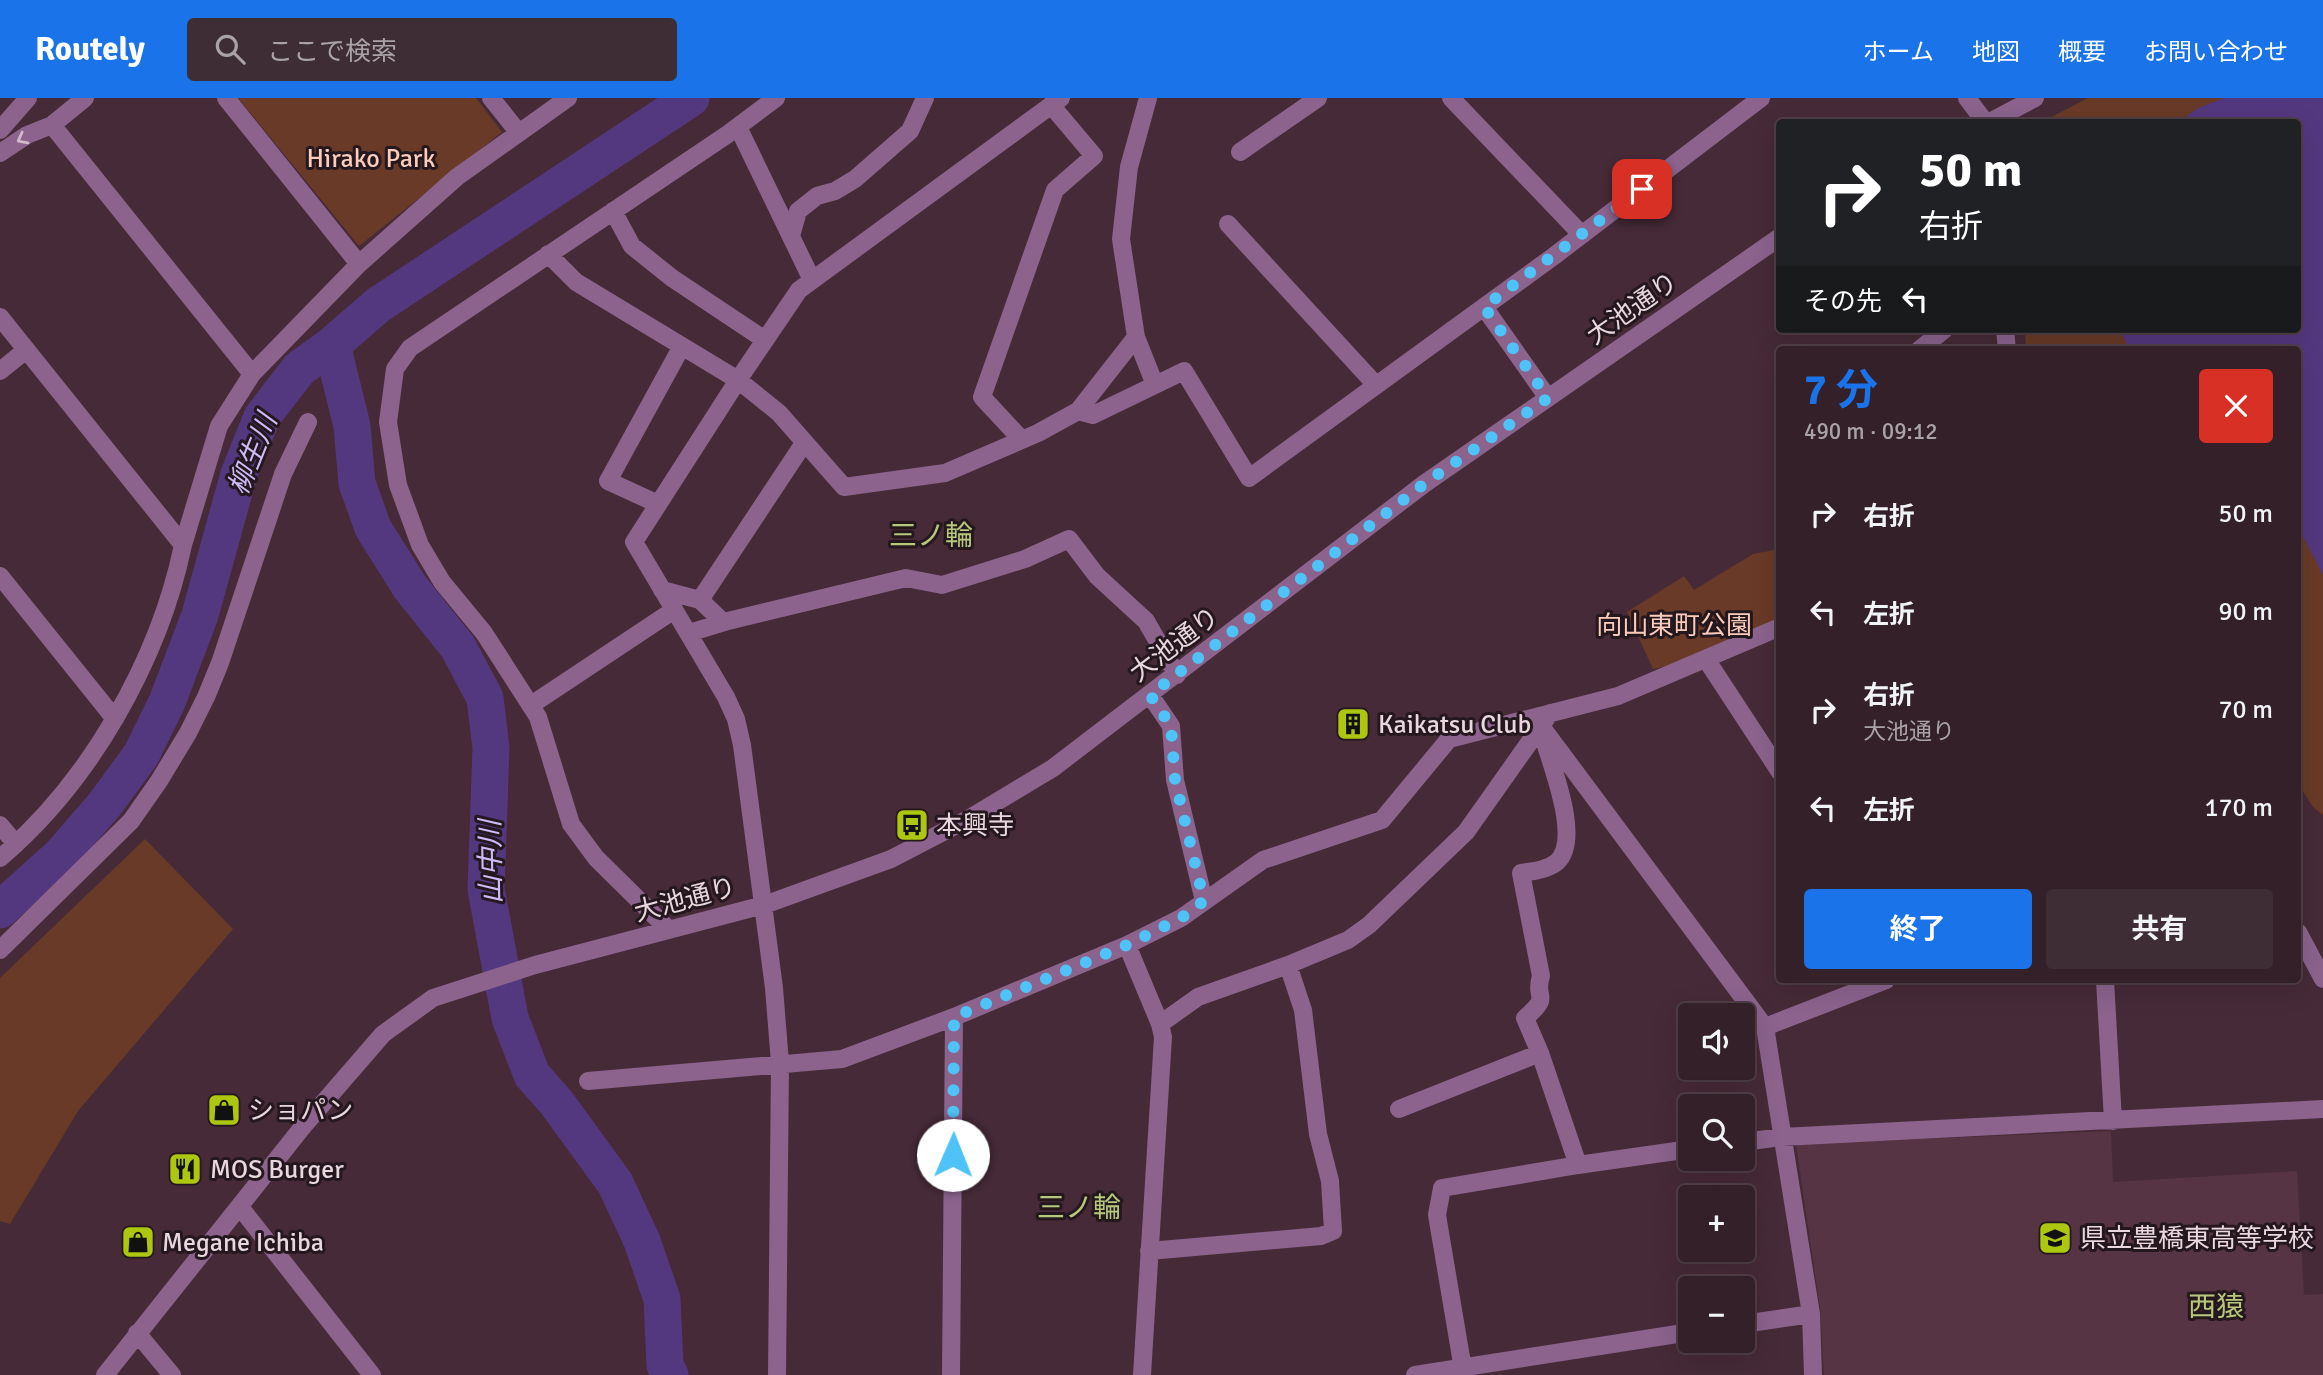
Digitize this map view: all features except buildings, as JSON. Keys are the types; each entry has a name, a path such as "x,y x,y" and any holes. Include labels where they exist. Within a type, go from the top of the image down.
{"street":[{"path":"0,130 27,98"},
{"path":"0,153 27,135 52,125 85,98"},
{"path":"226,98 359,264"},
{"path":"491,98 519,133"},
{"path":"0,858 49,810 115,719 161,621 219,426 251,374 359,264 457,177 568,98"},
{"path":"669,930 596,858 570,824 538,717 484,634 442,582 420,545 398,485 388,422 395,369 410,348 738,127 776,98"},
{"path":"791,236 799,211 817,196 835,191 855,179 910,131 925,98"},
{"path":"1148,98 1129,167 1121,239 1136,337 1155,385"},
{"path":"1240,152 1300,103 1318,98"},
{"path":"1451,98 1582,235"},
{"path":"1078,411 1093,415 1184,371 1249,478 1582,235 1761,98"},
{"path":"1967,98 1985,119"},
{"path":"1994,119 2035,98"},
{"path":"777,1375 780,1063 764,905 742,745 736,719 726,697 634,542 738,380 800,290 1056,102 1094,156 1055,190 982,397 1022,440"},
{"path":"52,125 251,374"},
{"path":"738,127 812,281"},
{"path":"613,211 632,246 672,278 765,340"},
{"path":"1228,224 1376,386"},
{"name":"大池通り","path":"105,1375 305,1124 383,1034 433,998 535,965 764,905 891,859 970,818 1052,768 1424,484 1776,240"},
{"path":"548,254 576,282 738,380 779,413 844,487 945,473 1022,440 1078,411 1136,337"},
{"path":"1484,307 1548,398"},
{"path":"0,317 183,545"},
{"path":"1924,346 1940,333"},
{"path":"658,504 608,481 682,346"},
{"path":"0,371 26,350"},
{"path":"0,950 131,821 188,733 220,663 283,474 308,422"},
{"path":"700,600 804,443"},
{"path":"689,633 723,622 906,578 942,585 1025,559 1069,538 1097,576 1146,621 1177,675"},
{"path":"0,576 115,719"},
{"path":"662,590 700,600 723,622"},
{"path":"531,705 674,610"},
{"path":"588,1082 842,1059 954,1017 1127,945 1181,918 1263,860 1382,820 1448,739 1545,720 1618,696 1776,629"},
{"path":"1706,659 1776,766"},
{"path":"1150,695 1171,726 1175,780 1204,901"},
{"path":"1160,1024 1198,997 1348,940 1369,925 1466,832 1545,720"},
{"path":"1545,720 1765,1027 1811,1314 1813,1375"},
{"path":"1545,720 1551,767 1565,807 1565,850 1559,861 1549,867 1521,873 1541,976 1538,984 1542,998 1539,1006 1525,1018 1540,1053 1578,1165"},
{"path":"0,825 16,845"},
{"path":"1127,945 1163,1037 1142,1375"},
{"path":"2309,948 2323,979"},
{"path":"1149,1251 1321,1236 1333,1231 1330,1181 1318,1134 1303,1010 1288,965"},
{"path":"1765,1027 1878,983"},
{"path":"2105,983 2113,1121"},
{"path":"951,1375 954,1017"},
{"path":"1399,1109 1540,1053"},
{"path":"1755,1140 2323,1110"},
{"path":"1463,1371 1437,1215 1442,1188 1678,1152"},
{"path":"240,1207 372,1375"},
{"path":"1755,1322 1811,1314"},
{"path":"136,1333 172,1375"},
{"path":"1415,1375 1463,1371 1678,1334"}],"shaded area":[{"path":"2224,98 2323,98 2323,575 2301,533 2301,346 2128,346 2121,333 2301,333 2301,119 2182,119 2198,108"},
{"name":"県立豊橋東高等学校","path":"2111,1131 2113,1182 2297,1171 2304,1295 2323,1294 2323,1375 1824,1375 1820,1308 1796,1144"}],"green space":[{"name":"Hirako Park","path":"238,98 476,98 502,132 359,246"},
{"path":"2088,98 2323,98 2323,815 2313,807 2301,789 2301,346 2026,346 2025,333 2301,333 2301,119 2048,119"},
{"name":"向山東町公園","path":"1776,550 1776,621 1668,666 1653,669 1627,612 1684,576 1694,590 1753,554"},
{"path":"145,839 233,929 78,1111 10,1224 0,1221 0,978"}],"waterway":[{"name":"柳生川","path":"0,910 61,855 105,804 141,755 167,702 200,615 239,474 262,417 299,369 332,345 378,305 691,98"},
{"name":"山中川","path":"332,345 352,426 357,483 373,528 410,587 458,647 485,698 491,748 486,889 510,1018 532,1075 556,1102 615,1183 642,1241 662,1299 665,1365 670,1375"}],"place":[{"name":"Kaikatsu Club","path":"1353,724"},
{"name":"本興寺","path":"912,825"},
{"name":"ショパン","path":"224,1110"},
{"name":"MOS Burger","path":"185,1169"},
{"name":"県立豊橋東高等学校","path":"2055,1238"},
{"name":"Megane Ichiba","path":"138,1242"}],"district":[{"name":"三ノ輪","path":"931,535"},
{"name":"三ノ輪","path":"1079,1207"},
{"name":"西猿","path":"2216,1306"}],"route":[{"path":"953,1155 954,1017 1127,945 1181,918 1204,901 1175,780 1171,726 1150,695 1424,484 1548,398 1484,307 1642,189"}]}
